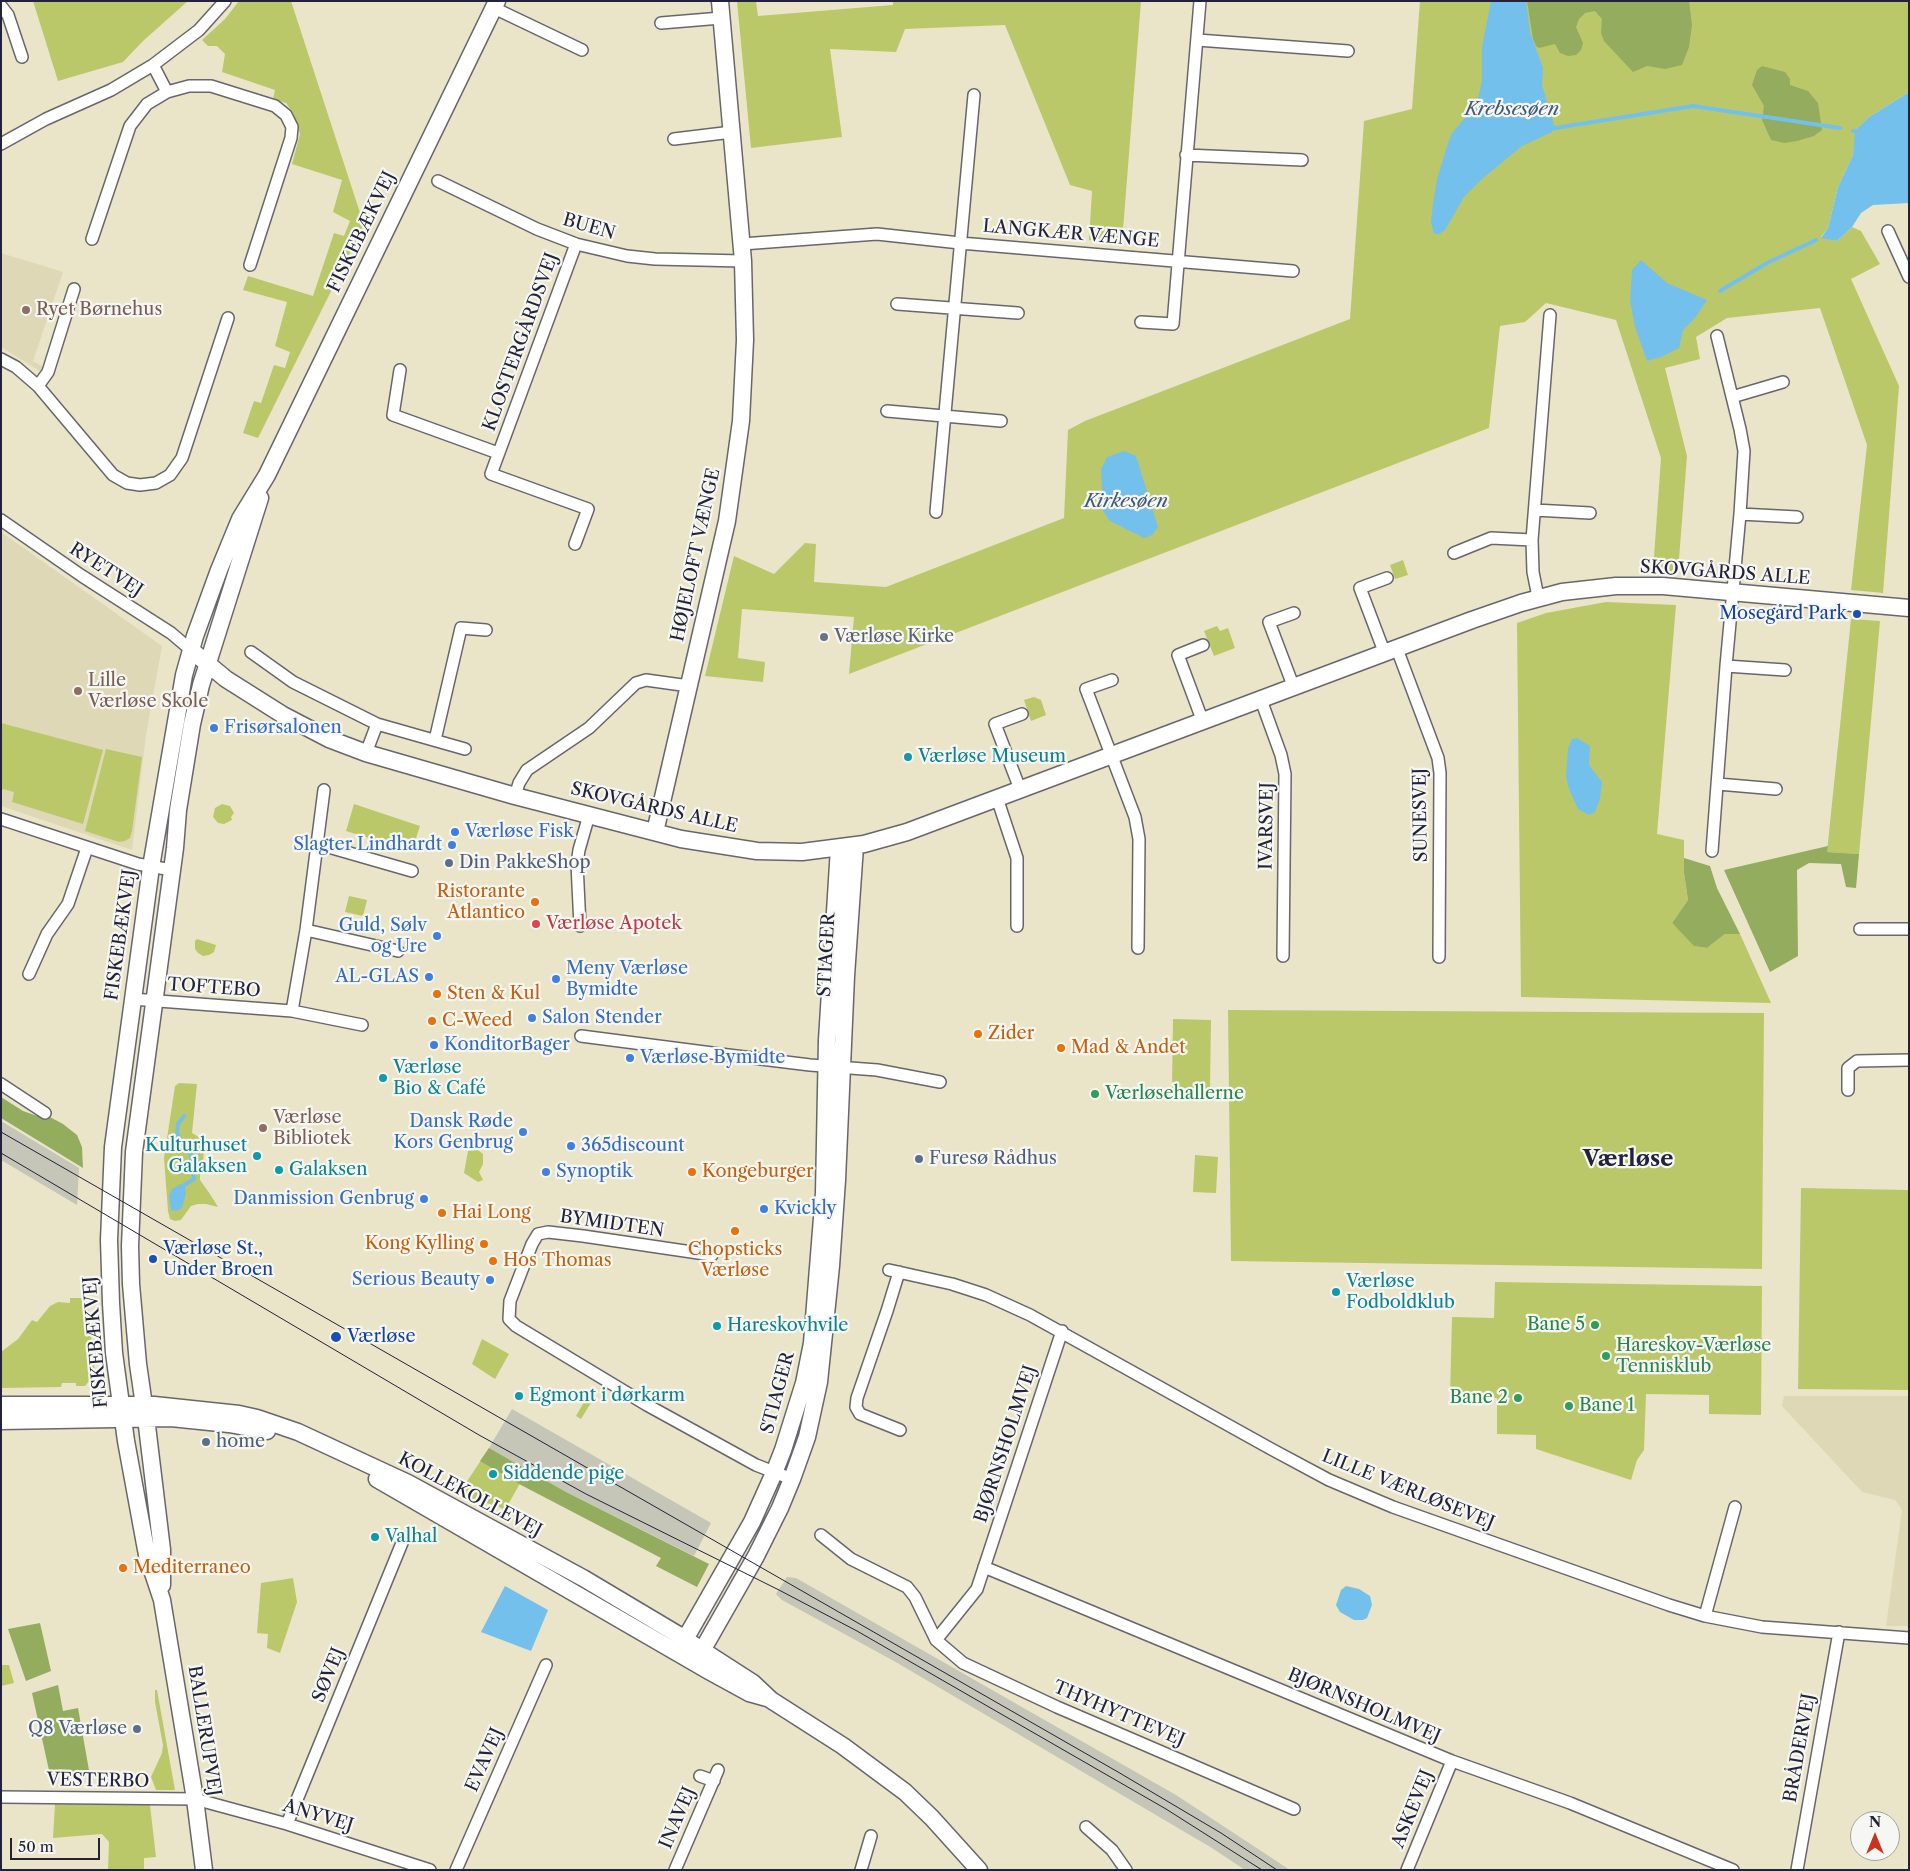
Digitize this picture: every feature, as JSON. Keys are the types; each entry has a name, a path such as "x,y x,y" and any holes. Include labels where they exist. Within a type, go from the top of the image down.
{"street":[{"path":"1,144 46,119 111,90 153,66 199,30 225,1"},
{"name":"LANGKÆR VÆNGE","path":"1141,322 1173,324 1200,1"},
{"name":"FISKEBÆKVEJ","path":"122,1411 114,1352 111,1303 109,1240 113,1147 150,867 176,718 191,650 218,570 240,519 267,475 495,4 582,50"},
{"path":"1,6 8,15 22,57"},
{"name":"HØJELOFT VÆNGE","path":"655,832 727,521 741,421 745,357 742,244 721,9 660,23"},
{"path":"1196,40 1348,51"},
{"path":"153,66 167,92"},
{"path":"92,239 130,126 147,104 167,92 189,86 211,86 275,106 286,115 292,127 292,138 250,265"},
{"name":"LANGKÆR VÆNGE","path":"936,512 974,95"},
{"path":"674,139 732,132"},
{"path":"1186,155 1302,160"},
{"name":"BUEN","path":"438,181 537,230 576,244 627,256 655,259 743,261"},
{"path":"1888,231 1909,277"},
{"name":"LANGKÆR VÆNGE","path":"742,244 877,234 960,243 1293,271"},
{"name":"KLOSTERGÅRDSVEJ","path":"575,544 588,509 491,474 576,244"},
{"path":"38,386 48,372 74,288"},
{"path":"897,304 1018,313"},
{"path":"1538,598 1533,572 1532,540 1550,315"},
{"path":"1,359 16,367 38,386 113,475 127,483 140,485 156,483 170,475 182,458 228,318"},
{"path":"1712,851 1744,451 1717,336"},
{"name":"KLOSTERGÅRDSVEJ","path":"400,370 393,415 498,453"},
{"path":"1732,397 1783,382"},
{"path":"887,411 1001,421"},
{"name":"FISKEBÆKVEJ","path":"145,1411 134,1322 130,1246 134,1152 172,870 178,810 192,724 207,664 267,475"},
{"path":"1535,510 1590,513"},
{"path":"1740,514 1797,517"},
{"name":"RYETVEJ","path":"1,520 82,576 171,633 191,650"},
{"path":"1454,553 1491,538 1532,540"},
{"path":"1387,578 1360,588 1391,652"},
{"name":"SKOVGÅRDS ALLE","path":"191,650 226,679 283,714 329,739 366,753 515,796 700,843 757,851 802,852 875,842 907,832 1391,652 1472,620 1538,598 1577,590 1616,586 1663,586 1909,608"},
{"path":"1294,612 1269,622 1294,688"},
{"path":"435,740 461,628 486,630"},
{"path":"1203,646 1178,655 1203,722"},
{"path":"251,652 293,682 377,724 465,749"},
{"name":"SUNESVEJ","path":"1391,652 1438,758 1440,773 1439,958"},
{"path":"1726,666 1785,670"},
{"path":"515,796 519,783 527,770 589,728 636,683 646,680 689,686"},
{"path":"1112,680 1086,689 1135,817 1139,839 1138,948"},
{"name":"IVARSVEJ","path":"1261,700 1282,755 1285,774 1283,956"},
{"path":"1020,789 995,724 1022,714"},
{"path":"366,753 377,724"},
{"path":"1718,784 1776,789"},
{"path":"292,1012 306,930 324,790"},
{"path":"997,798 1017,858 1017,926"},
{"path":"580,926 579,850 589,815"},
{"path":"1,820 150,867 172,870"},
{"path":"318,844 412,871"},
{"name":"STIAGER","path":"698,1657 760,1548 792,1479 807,1437 819,1382 832,1266 839,1141 830,997 847,847"},
{"name":"STIAGER","path":"682,1646 748,1529 774,1473 804,1383 812,1343 834,1067 846,976 847,847"},
{"path":"29,974 47,934 68,904 87,848"},
{"path":"1860,929 1909,929"},
{"path":"306,930 398,951"},
{"name":"STIAGER","path":"806,1064 817,1059 820,1051 822,1006 830,997"},
{"name":"TOFTEBO","path":"132,999 292,1012 362,1025"},
{"path":"582,1036 806,1064 877,1070 940,1082"},
{"path":"1848,1090 1848,1068 1857,1061 1909,1060"},
{"name":"STIAGER","path":"839,1141 846,1129 849,1078 852,1073 860,1069"},
{"path":"1,1084 44,1113"},
{"name":"BYMIDTEN","path":"712,1255 584,1236 548,1232 538,1234 532,1244 510,1300 510,1319 516,1326 577,1364 756,1465 774,1473"},
{"name":"LILLE VÆRLØSEVEJ","path":"900,1430 860,1414 856,1407 857,1398 887,1311 894,1271 952,1284 986,1295 1062,1331 1267,1447 1336,1483 1393,1507 1669,1606 1705,1616 1762,1626 1909,1638"},
{"name":"BJØRNSHOLMVEJ","path":"936,1640 977,1589 1062,1331"},
{"path":"1,1404 122,1411"},
{"path":"1,1421 122,1411"},
{"name":"KOLLEKOLLEVEJ","path":"122,1411 145,1411 171,1418 229,1424 285,1436 329,1453 682,1646 698,1657 753,1683 771,1700 843,1746 904,1792 932,1818 979,1870"},
{"name":"BALLERUPVEJ","path":"122,1411 147,1555 162,1600"},
{"name":"BALLERUPVEJ","path":"145,1411 162,1550 162,1600 204,1870"},
{"path":"774,1473 792,1479"},
{"path":"1705,1616 1735,1507"},
{"path":"822,1535 851,1558 907,1587 915,1598 936,1640"},
{"name":"SØVEJ","path":"287,1824 404,1538"},
{"name":"BJØRNSHOLMVEJ","path":"984,1567 1452,1761 1570,1803 1733,1870"},
{"name":"BRÅDERVEJ","path":"1797,1870 1838,1632"},
{"name":"THYHYTTEVEJ","path":"936,1640 963,1663 1058,1707 1294,1809"},
{"name":"EVAVEJ","path":"456,1870 546,1665"},
{"name":"ASKEVEJ","path":"1407,1870 1452,1761"},
{"name":"INAVEJ","path":"675,1870 716,1776 700,1776"},
{"name":"VESTERBO","path":"1,1797 194,1799"},
{"name":"ANYVEJ","path":"194,1799 287,1824 430,1870"},
{"path":"1086,1827 1112,1850 1126,1870"},
{"path":"861,1870 871,1836"}],"shaded area":[{"name":"Ryet Børnehus","path":"1,253 63,272 33,361 43,367 40,371 1,347"},
{"name":"Lille Værløse Skole","path":"1,532 162,646 146,735 132,850 1,806"},
{"path":"1,1121 79,1168 77,1205 1,1160"},
{"path":"1784,1396 1909,1396 1909,1626 1886,1626 1902,1510 1895,1500 1862,1492 1782,1406"},
{"path":"512,1409 711,1523 694,1556 566,1492 489,1448"},
{"path":"787,1577 796,1578 1176,1795 1290,1870 1245,1870 1212,1848 894,1661 782,1600 776,1594"}],"green space":[{"path":"33,1 188,1 143,41 123,62 58,81"},
{"path":"239,1 291,1 364,225 258,438 243,433 254,401 261,403 274,365 285,368 290,352 275,346 287,302 243,290 248,276 313,296 334,233 344,236 350,221 333,212 342,180 292,164 300,134 293,113 286,103 273,99 275,90 222,72 225,54 217,46 208,46 202,40 225,19"},
{"path":"737,1 756,1 758,16 893,5 893,1 1141,1 1122,243 1089,240 1092,191 1070,185 1005,25 905,29 896,52 830,49 842,137 751,148"},
{"path":"1420,1 1909,1 1909,92 1869,117 1856,131 1853,155 1838,187 1828,228 1821,237 1837,241 1852,227 1861,231 1880,264 1851,279 1899,386 1883,593 1851,590 1867,445 1820,308 1727,318 1696,337 1700,359 1665,368 1687,456 1678,572 1653,571 1661,458 1616,320 1546,303 1525,322 1500,326 1489,428 849,674 854,617 742,609 738,658 765,662 763,682 705,676 734,556 774,574 805,543 816,544 814,582 886,587 1064,518 1068,430 1085,421 1350,319 1364,121 1412,109"},
{"path":"1527,1 1689,1 1692,25 1689,47 1682,65 1665,69 1647,66 1633,72 1604,41 1601,33 1602,19 1595,11 1585,13 1579,19 1576,27 1583,43 1581,50 1576,55 1568,56 1560,53 1555,44 1539,48 1533,39"},
{"path":"1762,66 1785,72 1790,79 1790,85 1808,91 1818,103 1822,130 1814,136 1797,141 1784,143 1771,140 1762,120 1764,106 1752,85 1757,70"},
{"path":"1403,560 1408,575 1395,579 1390,565"},
{"path":"1606,602 1676,605 1657,834 1684,840 1684,873 1688,900 1672,923 1695,946 1707,948 1725,934 1740,934 1771,1003 1521,997 1517,623 1546,613"},
{"path":"1851,619 1880,621 1859,854 1827,852"},
{"path":"1217,626 1220,631 1228,628 1235,648 1214,656 1204,631"},
{"path":"1034,697 1041,700 1046,715 1031,721 1024,700"},
{"path":"1,723 103,750 83,824 12,802 14,792 3,789 1,792"},
{"path":"106,749 142,757 132,831 130,838 125,841 119,842 85,831"},
{"path":"222,804 230,806 234,813 231,817 232,820 224,824 218,823 213,817 215,808"},
{"path":"354,804 420,826 415,841 405,838 402,848 346,831"},
{"path":"1828,846 1827,852 1859,854 1856,888 1846,887 1841,864 1809,863 1797,870 1798,956 1770,972 1724,870"},
{"path":"1684,858 1710,866 1717,888 1740,934 1725,934 1707,948 1694,946 1672,923 1688,900"},
{"path":"349,896 367,900 363,916 345,912"},
{"path":"197,939 216,945 214,952 203,956 198,953 195,949 195,941"},
{"path":"1228,1010 1764,1013 1762,1269 1231,1261"},
{"path":"1173,1019 1211,1020 1210,1089 1172,1088"},
{"path":"179,1083 197,1084 192,1133 204,1140 203,1170 200,1180 218,1207 206,1204 191,1206 181,1220 175,1221 170,1219 168,1211 164,1158 175,1086"},
{"path":"1,1097 23,1111 37,1116 48,1116 63,1124 77,1135 82,1147 83,1168 1,1118"},
{"path":"478,1150 483,1154 483,1164 479,1172 483,1180 478,1182 464,1173 468,1151"},
{"path":"1195,1155 1218,1157 1216,1193 1193,1192"},
{"path":"1801,1188 1909,1190 1909,1390 1798,1389"},
{"name":"Hareskov-Værløse Tennisklub","path":"1495,1282 1762,1286 1761,1415 1709,1414 1709,1395 1646,1394 1644,1450 1637,1460 1631,1480 1536,1449 1536,1435 1497,1434 1497,1398 1450,1397 1452,1317 1494,1318"},
{"path":"70,1298 87,1298 95,1374 85,1386 76,1386 76,1383 62,1383 61,1387 1,1388 1,1352 18,1339 32,1320 37,1322 50,1306 58,1302 70,1303"},
{"path":"482,1339 509,1354 495,1379 472,1364"},
{"path":"588,1395 594,1398 581,1419 576,1416"},
{"path":"489,1448 527,1471 505,1510 475,1500 456,1491 464,1486"},
{"path":"489,1448 566,1492 709,1564 697,1587 656,1566 661,1558 521,1485 480,1461"},
{"path":"293,1578 297,1602 280,1653 267,1648 268,1634 257,1633 261,1583"},
{"path":"40,1623 51,1671 26,1681 8,1629"},
{"path":"1,1665 9,1665 14,1683 1,1686"},
{"path":"58,1685 63,1711 78,1708 90,1776 50,1775 32,1693"},
{"path":"155,1690 157,1690 175,1790 156,1790 151,1777 162,1753 163,1745 155,1702"},
{"path":"55,1804 150,1805 156,1857 144,1858 144,1870 108,1870 109,1842 102,1834 53,1838"}],"water":[{"name":"Krebsesøen","path":"1491,1 1526,1 1530,32 1543,68 1542,85 1555,128 1552,132 1522,146 1482,179 1464,197 1445,230 1439,234 1434,234 1431,222 1433,203 1437,179 1448,143 1452,133 1470,112 1478,99 1482,80 1482,46"},
{"path":"1909,92 1909,203 1873,205 1861,213 1852,227 1837,241 1821,238 1828,228 1838,187 1853,155 1855,131 1869,117"},
{"path":"1641,260 1667,283 1707,300 1695,318 1683,330 1679,348 1661,357 1647,361 1635,327 1630,301 1632,270"},
{"name":"Kirkesøen","path":"1124,451 1136,456 1158,527 1152,535 1144,538 1110,521 1103,511 1101,469 1107,457"},
{"path":"1577,738 1590,746 1589,765 1602,782 1600,799 1595,812 1589,815 1578,809 1566,777 1568,748 1572,739"},
{"path":"196,1153 199,1158 199,1169 192,1172 189,1165 190,1159"},
{"path":"181,1184 185,1187 186,1193 182,1208 176,1211 171,1210 169,1196 172,1189"},
{"path":"505,1586 548,1610 531,1651 481,1632"},
{"path":"1346,1586 1359,1589 1370,1596 1372,1605 1367,1618 1354,1620 1340,1612 1336,1605 1341,1590"}],"waterway":[{"path":"1555,128 1693,106 1840,128"},
{"path":"1720,291 1767,263 1816,240"},
{"path":"184,1116 178,1124 177,1133 182,1144 189,1147 192,1160"},
{"path":"184,1185 194,1179 193,1169"}],"tram line":[{"path":"1,1132 1118,1772 1221,1833 1277,1870"},
{"path":"1,1153 479,1435 586,1494 857,1631 1166,1809 1262,1870"}],"place":[{"name":"Ryet Børnehus","path":"26,310"},
{"name":"Mosegård Park","path":"1857,614"},
{"name":"Værløse Kirke","path":"824,637"},
{"name":"Lille Værløse Skole","path":"78,691"},
{"name":"Frisørsalonen","path":"214,728"},
{"name":"Værløse Museum","path":"908,757"},
{"name":"Værløse Fisk","path":"455,832"},
{"name":"Slagter Lindhardt","path":"452,845"},
{"name":"Din PakkeShop","path":"449,863"},
{"name":"Ristorante Atlantico","path":"535,902"},
{"name":"Værløse Apotek","path":"536,924"},
{"name":"Guld, Sølv og Ure","path":"437,936"},
{"name":"AL-GLAS","path":"429,977"},
{"name":"Meny Værløse Bymidte","path":"556,979"},
{"name":"Sten & Kul","path":"437,994"},
{"name":"Salon Stender","path":"532,1018"},
{"name":"C-Weed","path":"432,1021"},
{"name":"Zider","path":"978,1034"},
{"name":"KonditorBager","path":"434,1045"},
{"name":"Mad & Andet","path":"1061,1048"},
{"name":"Værløse Bymidte","path":"630,1058"},
{"name":"Værløse Bio & Café","path":"383,1078"},
{"name":"Værløsehallerne","path":"1095,1094"},
{"name":"Værløse Bibliotek","path":"263,1128"},
{"name":"Dansk Røde Kors Genbrug","path":"523,1132"},
{"name":"365discount","path":"571,1146"},
{"name":"Kulturhuset Galaksen","path":"257,1156"},
{"name":"Furesø Rådhus","path":"919,1159"},
{"name":"Galaksen","path":"279,1170"},
{"name":"Synoptik","path":"546,1172"},
{"name":"Kongeburger","path":"692,1172"},
{"name":"Danmission Genbrug","path":"424,1199"},
{"name":"Kvickly","path":"764,1209"},
{"name":"Hai Long","path":"442,1213"},
{"name":"Chopsticks Værløse","path":"735,1231"},
{"name":"Kong Kylling","path":"484,1244"},
{"name":"Værløse St., Under Broen","path":"153,1259"},
{"name":"Hos Thomas","path":"493,1261"},
{"name":"Serious Beauty","path":"490,1280"},
{"name":"Værløse Fodboldklub","path":"1336,1292"},
{"name":"Bane 5","path":"1595,1325"},
{"name":"Hareskovhvile","path":"717,1326"},
{"name":"Værløse","path":"336,1337"},
{"name":"Hareskov-Værløse Tennisklub","path":"1606,1356"},
{"name":"Egmont i dørkarm","path":"519,1396"},
{"name":"Bane 2","path":"1518,1398"},
{"name":"Bane 1","path":"1569,1406"},
{"name":"home","path":"206,1442"},
{"name":"Siddende pige","path":"493,1474"},
{"name":"Valhal","path":"375,1537"},
{"name":"Mediterraneo","path":"123,1568"},
{"name":"Q8 Værløse","path":"137,1729"}],"district":[{"name":"Værløse","path":"1628,1160"}]}
